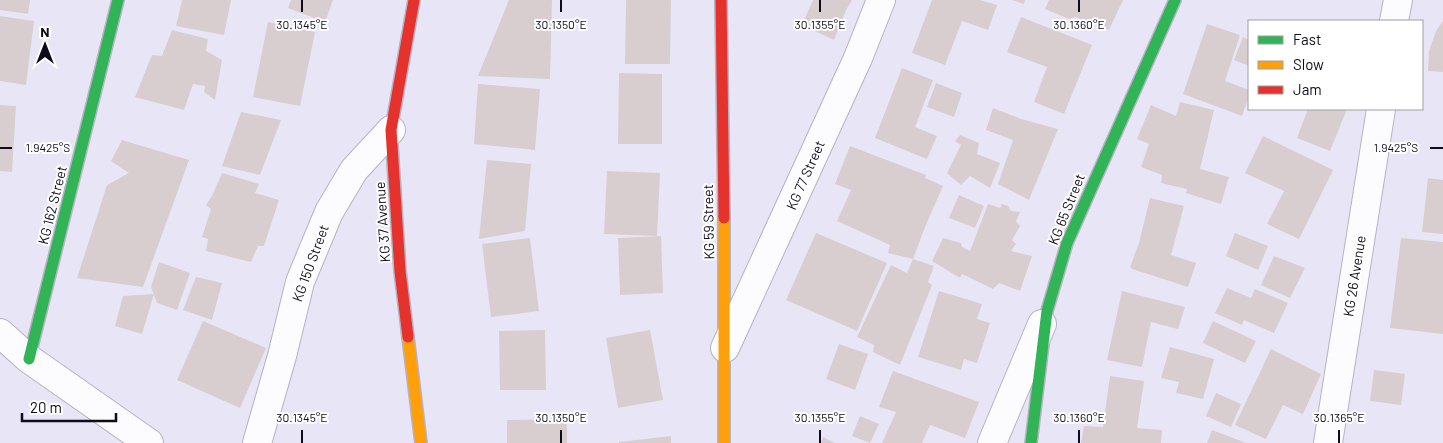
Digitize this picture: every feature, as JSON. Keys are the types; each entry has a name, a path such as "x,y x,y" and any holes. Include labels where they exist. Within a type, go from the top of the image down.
{"street":[{"name":"KG 162 Street","path":"29,359 118,0"},
{"name":"KG 37 Avenue","path":"414,0 391,130 400,271 421,443"},
{"name":"KG 59 Street","path":"720,0 725,348 724,443"},
{"name":"KG 77 Street","path":"725,348 858,58 881,0"},
{"name":"KG 65 Street","path":"1031,443 1047,311 1066,243 1176,0"},
{"path":"1394,20 1398,0"},
{"name":"KG 26 Avenue","path":"1328,443 1381,110"},
{"name":"KG 150 Street","path":"257,443 282,356 300,282 329,212 354,170 391,130"},
{"path":"992,443 1047,311"},
{"path":"0,332 29,359 149,443"}],"building":[{"path":"0,0 30,0 28,14 0,10"},
{"path":"182,0 231,0 224,35 176,26"},
{"path":"291,0 333,0 325,22 288,8"},
{"path":"509,0 552,0 550,79 478,76"},
{"path":"626,0 671,0 670,64 625,64"},
{"path":"813,0 852,0 834,40 802,25"},
{"path":"932,0 980,0 997,5 988,30 962,21 945,65 912,53"},
{"path":"1012,0 1025,0 1024,4"},
{"path":"1049,0 1123,0 1109,30 1075,17 1069,19 1045,9"},
{"path":"0,16 34,21 26,85 0,81"},
{"path":"1021,17 1092,45 1064,114 1034,102 1047,67 1007,52"},
{"path":"1443,21 1443,72 1428,71 1429,51 1436,31"},
{"path":"268,22 315,32 300,106 253,97"},
{"path":"1207,24 1240,35 1225,81 1248,90 1248,99 1242,116 1183,94"},
{"path":"172,30 208,39 206,51 222,60 215,100 204,92 205,86 193,84 184,110 135,97 152,55 162,56"},
{"path":"1243,37 1248,40 1248,66 1234,60"},
{"path":"902,68 933,80 915,127 937,136 927,159 875,138"},
{"path":"619,73 662,74 662,144 618,144"},
{"path":"936,83 962,93 954,117 927,107"},
{"path":"478,84 540,89 535,150 474,144"},
{"path":"1180,102 1214,110 1200,169 1229,177 1221,204 1186,193 1187,189 1161,183 1162,175 1141,167 1149,144 1137,139 1151,105 1176,116"},
{"path":"0,105 16,106 12,172 0,171"},
{"path":"993,108 1021,119 1058,129 1029,200 998,184 1013,140 986,130"},
{"path":"1308,110 1347,110 1330,151 1297,138"},
{"path":"241,112 281,120 260,175 222,166"},
{"path":"960,135 979,143 977,154 1000,163 990,188 970,176 961,185 947,173 961,145 955,141"},
{"path":"1263,136 1333,170 1299,239 1267,224 1284,191 1245,173"},
{"path":"122,140 189,160 143,287 77,278 107,185 129,173 111,161"},
{"path":"850,146 926,175 925,178 943,186 913,259 888,253 890,245 837,221 851,190 835,184"},
{"path":"487,160 531,164 525,231 479,239"},
{"path":"607,171 660,173 657,236 604,234"},
{"path":"222,173 259,184 255,193 279,200 264,246 258,246 251,262 206,251 208,239 202,237 211,209 206,205"},
{"path":"1428,178 1443,180 1443,234 1422,232"},
{"path":"959,195 984,206 975,228 949,218"},
{"path":"1150,198 1184,206 1171,255 1196,263 1188,287 1130,267 1139,243"},
{"path":"988,204 1000,208 1002,204 1008,206 1011,211 1020,212 1016,221 1020,226 1012,240 1016,244 1011,251 1032,256 1020,291 999,283 993,289 962,274 960,278 932,261 943,238 961,243 962,247 970,251"},
{"path":"816,233 887,263 857,331 786,300"},
{"path":"1235,233 1268,246 1258,270 1226,256"},
{"path":"661,236 663,293 620,295 618,238"},
{"path":"530,238 539,311 491,317 482,244"},
{"path":"1401,238 1443,242 1443,334 1390,328"},
{"path":"1274,256 1305,268 1290,298 1261,285"},
{"path":"913,259 934,266 928,282 932,285 900,365 873,352 874,345 857,337 891,265 907,273"},
{"path":"159,262 190,273 177,310 157,303 151,287"},
{"path":"196,277 222,283 212,320 183,310"},
{"path":"1227,288 1251,298 1255,289 1288,303 1274,333 1244,320 1242,325 1215,313"},
{"path":"939,291 982,304 977,319 990,323 977,363 964,359 961,370 918,357"},
{"path":"1122,291 1185,307 1178,329 1151,322 1142,367 1107,360"},
{"path":"154,294 142,334 115,326 123,296"},
{"path":"203,321 266,348 240,408 177,380"},
{"path":"1213,321 1256,341 1245,363 1203,343"},
{"path":"545,330 546,390 500,390 499,331"},
{"path":"650,330 663,400 618,408 606,338"},
{"path":"839,344 868,354 855,390 826,379"},
{"path":"1170,347 1214,359 1203,399 1176,393 1179,382 1161,378"},
{"path":"1271,349 1321,374 1303,414 1283,405 1266,439 1235,425"},
{"path":"1374,370 1405,374 1401,405 1370,401"},
{"path":"893,371 979,402 965,438 930,425 922,443 882,443 896,412 879,407"},
{"path":"1110,376 1144,381 1137,428 1162,430 1161,443 1081,443 1084,426 1103,427"},
{"path":"1216,393 1241,404 1231,427 1206,416"},
{"path":"860,416 879,424 870,443 852,436"},
{"path":"567,419 567,443 507,443 507,420"},
{"path":"1212,430 1241,441 1245,443 1207,443"},
{"path":"671,436 671,443 619,443 619,442"},
{"path":"823,437 835,443 821,443"}],"traffic: fast":[{"path":"29,359 118,0"},
{"path":"1031,443 1047,311 1067,243 1175,0"}],"traffic: slow":[{"path":"724,218 724,443"},
{"path":"408,337 421,443"}],"traffic: jam":[{"path":"408,337 400,271 391,130 414,0"},
{"path":"721,0 724,218"}]}
